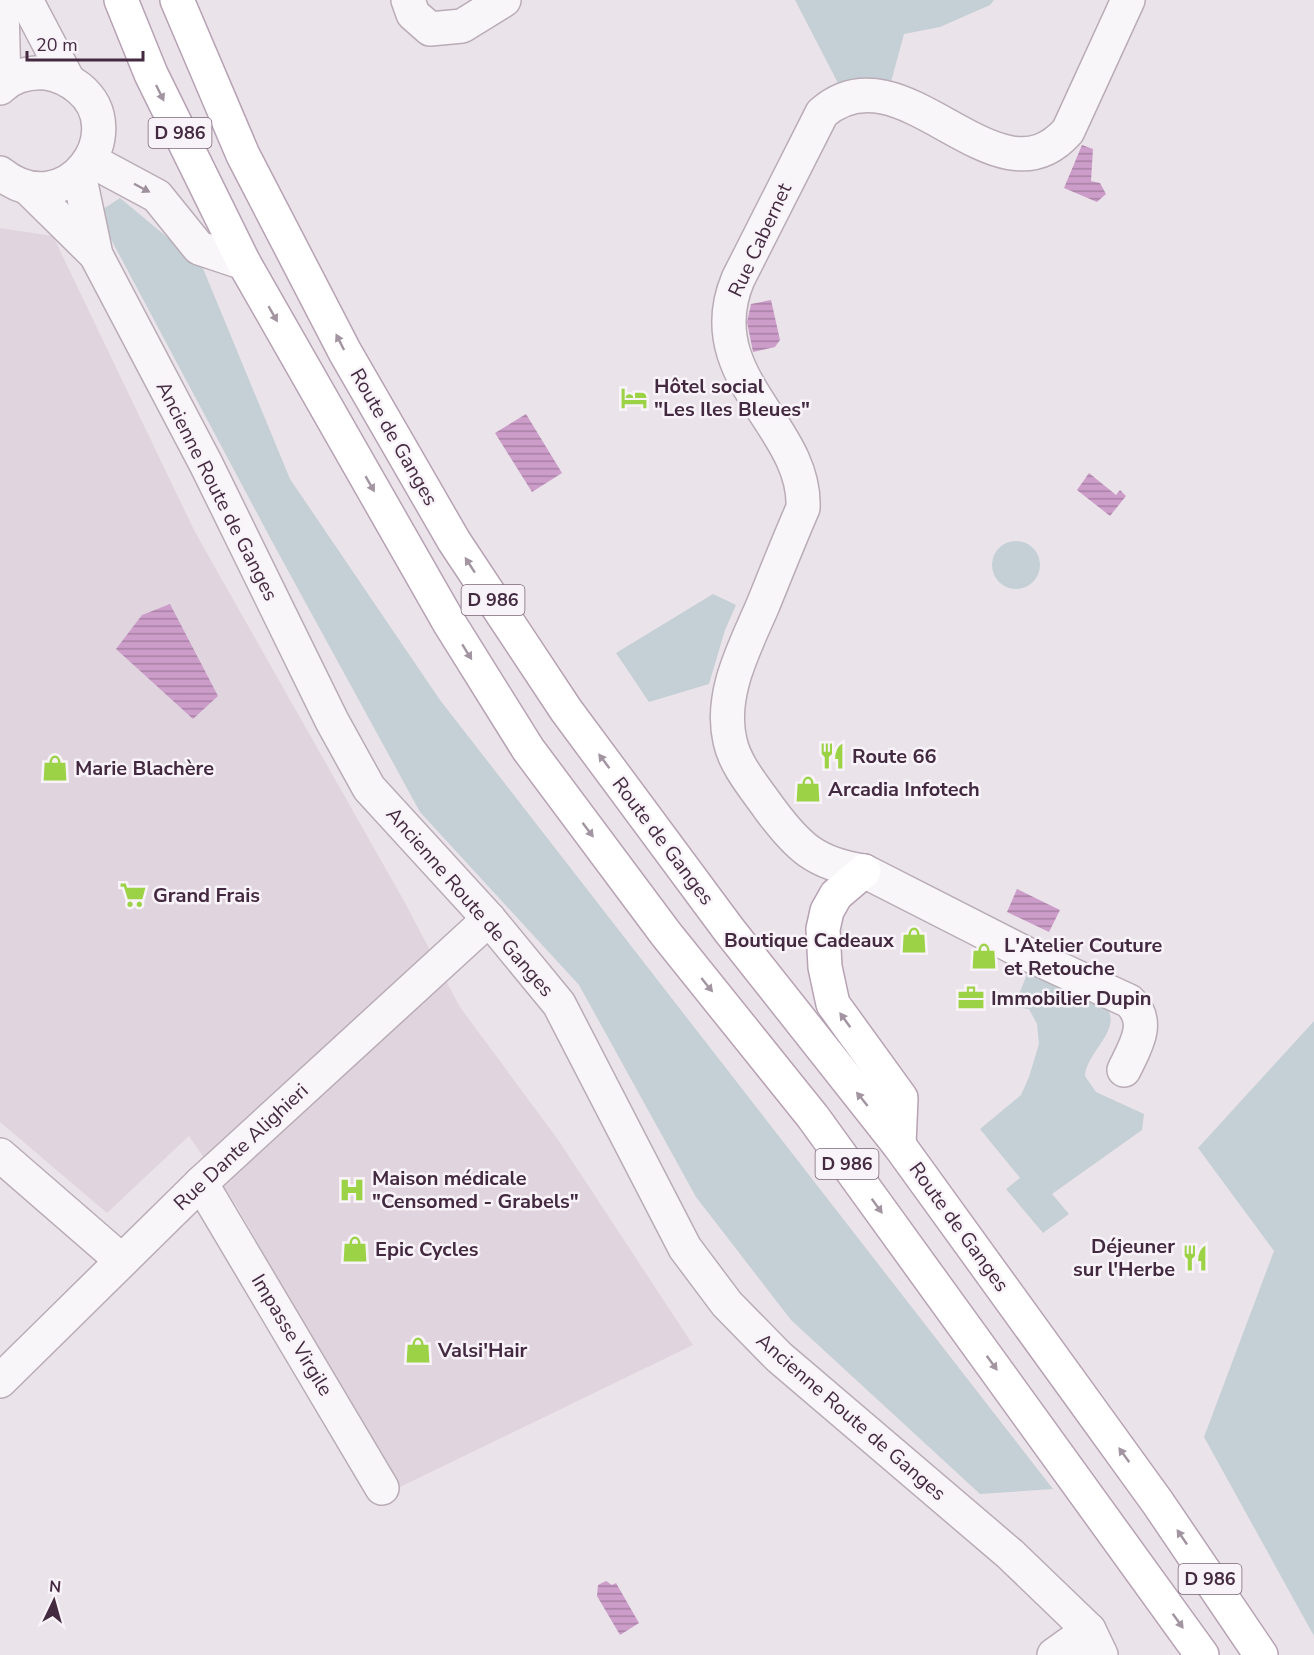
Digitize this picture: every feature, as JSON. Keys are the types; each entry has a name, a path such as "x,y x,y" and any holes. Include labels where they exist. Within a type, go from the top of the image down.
{"main road":[{"name":"D 986","path":"120,0 151,74 244,263 450,624 528,749 666,934 813,1117 1202,1655"},
{"name":"Route de Ganges","path":"177,0 254,176 345,352 454,541 566,710 729,930 899,1145 1158,1503 1261,1655"},
{"path":"864,871 836,895 827,911 823,928 825,967 833,1004 901,1098 899,1145"}],"street":[{"path":"2,86 2,8 9,0"},
{"path":"26,0 68,80"},
{"path":"408,0 413,14 430,29 462,26 504,0"},
{"name":"Rue Cabernet","path":"1124,1070 1141,1033 1140,1014 1129,1001 1027,954 864,871 843,868 803,850 789,836 753,785 730,744 728,712 739,658 803,508 804,492 792,458 752,396 731,345 728,328 734,289 822,113 845,98 878,96 915,108 1002,152 1025,155 1045,151 1057,144 1068,131 1128,0"},
{"path":"2,86 19,76 36,72 52,74 68,80 83,92 93,106 98,124 97,142 85,167 55,187 10,182"},
{"path":"85,167 157,196 199,248 244,263"},
{"name":"Ancienne Route de Ganges","path":"85,167 96,255 206,464 332,721 369,788 489,919 559,1004 685,1248 727,1304 778,1357 1010,1554 1095,1642"},
{"name":"Ancienne Route de Ganges","path":"10,182 96,255"},
{"name":"Rue Dante Alighieri","path":"0,1381 201,1183 489,919"},
{"path":"0,1155 121,1260"},
{"name":"Impasse Virgile","path":"201,1183 382,1488"},
{"path":"1054,1655 1095,1642"}],"shaded area":[{"path":"795,0 994,0 990,5 940,27 904,34 891,82 870,80 839,85"},
{"path":"1082,145 1093,149 1091,181 1100,183 1106,194 1097,202 1064,188"},
{"path":"120,198 202,266 290,479 440,700 1053,1489 980,1494 791,1320 696,1197 579,985 420,812 97,213"},
{"path":"0,228 53,236 195,532 404,901 460,1007 559,1141 693,1345 398,1488 236,1205 189,1136 107,1213 0,1122"},
{"path":"771,300 780,340 775,347 753,352 747,322 751,304"},
{"path":"526,414 562,473 532,492 495,433"},
{"path":"1089,473 1116,495 1120,490 1126,496 1110,516 1077,490"},
{"path":"1016,541 1033,548 1040,565 1033,582 1016,589 999,582 992,565 999,548"},
{"path":"713,594 736,605 725,630 709,684 649,702 616,653"},
{"path":"170,604 218,696 193,719 116,649 142,615"},
{"path":"1017,889 1060,910 1049,932 1007,912"},
{"path":"1029,969 1107,1008 1110,1025 1087,1067 1085,1076 1096,1092 1144,1114 1142,1130 1052,1194 1069,1214 1043,1233 1006,1189 1020,1178 980,1129 1021,1095 1029,1077 1039,1044 1037,1024 1029,1009 1014,1007"},
{"path":"1314,1021 1314,1636 1204,1437 1274,1251 1198,1148"},
{"path":"606,1581 612,1585 616,1583 639,1623 620,1635 597,1596 598,1585"}],"place":[{"name":"Hôtel social \"Les Iles Bleues\"","path":"634,398"},
{"name":"Route 66","path":"832,756"},
{"name":"Marie Blachère","path":"55,768"},
{"name":"Arcadia Infotech","path":"808,789"},
{"name":"Grand Frais","path":"133,895"},
{"name":"Boutique Cadeaux","path":"914,940"},
{"name":"L'Atelier Couture et Retouche","path":"984,956"},
{"name":"Immobilier Dupin","path":"971,998"},
{"name":"Maison médicale \"Censomed - Grabels\"","path":"352,1190"},
{"name":"Epic Cycles","path":"355,1249"},
{"name":"Déjeuner sur l'Herbe","path":"1195,1258"},
{"name":"Valsi'Hair","path":"418,1350"}]}
